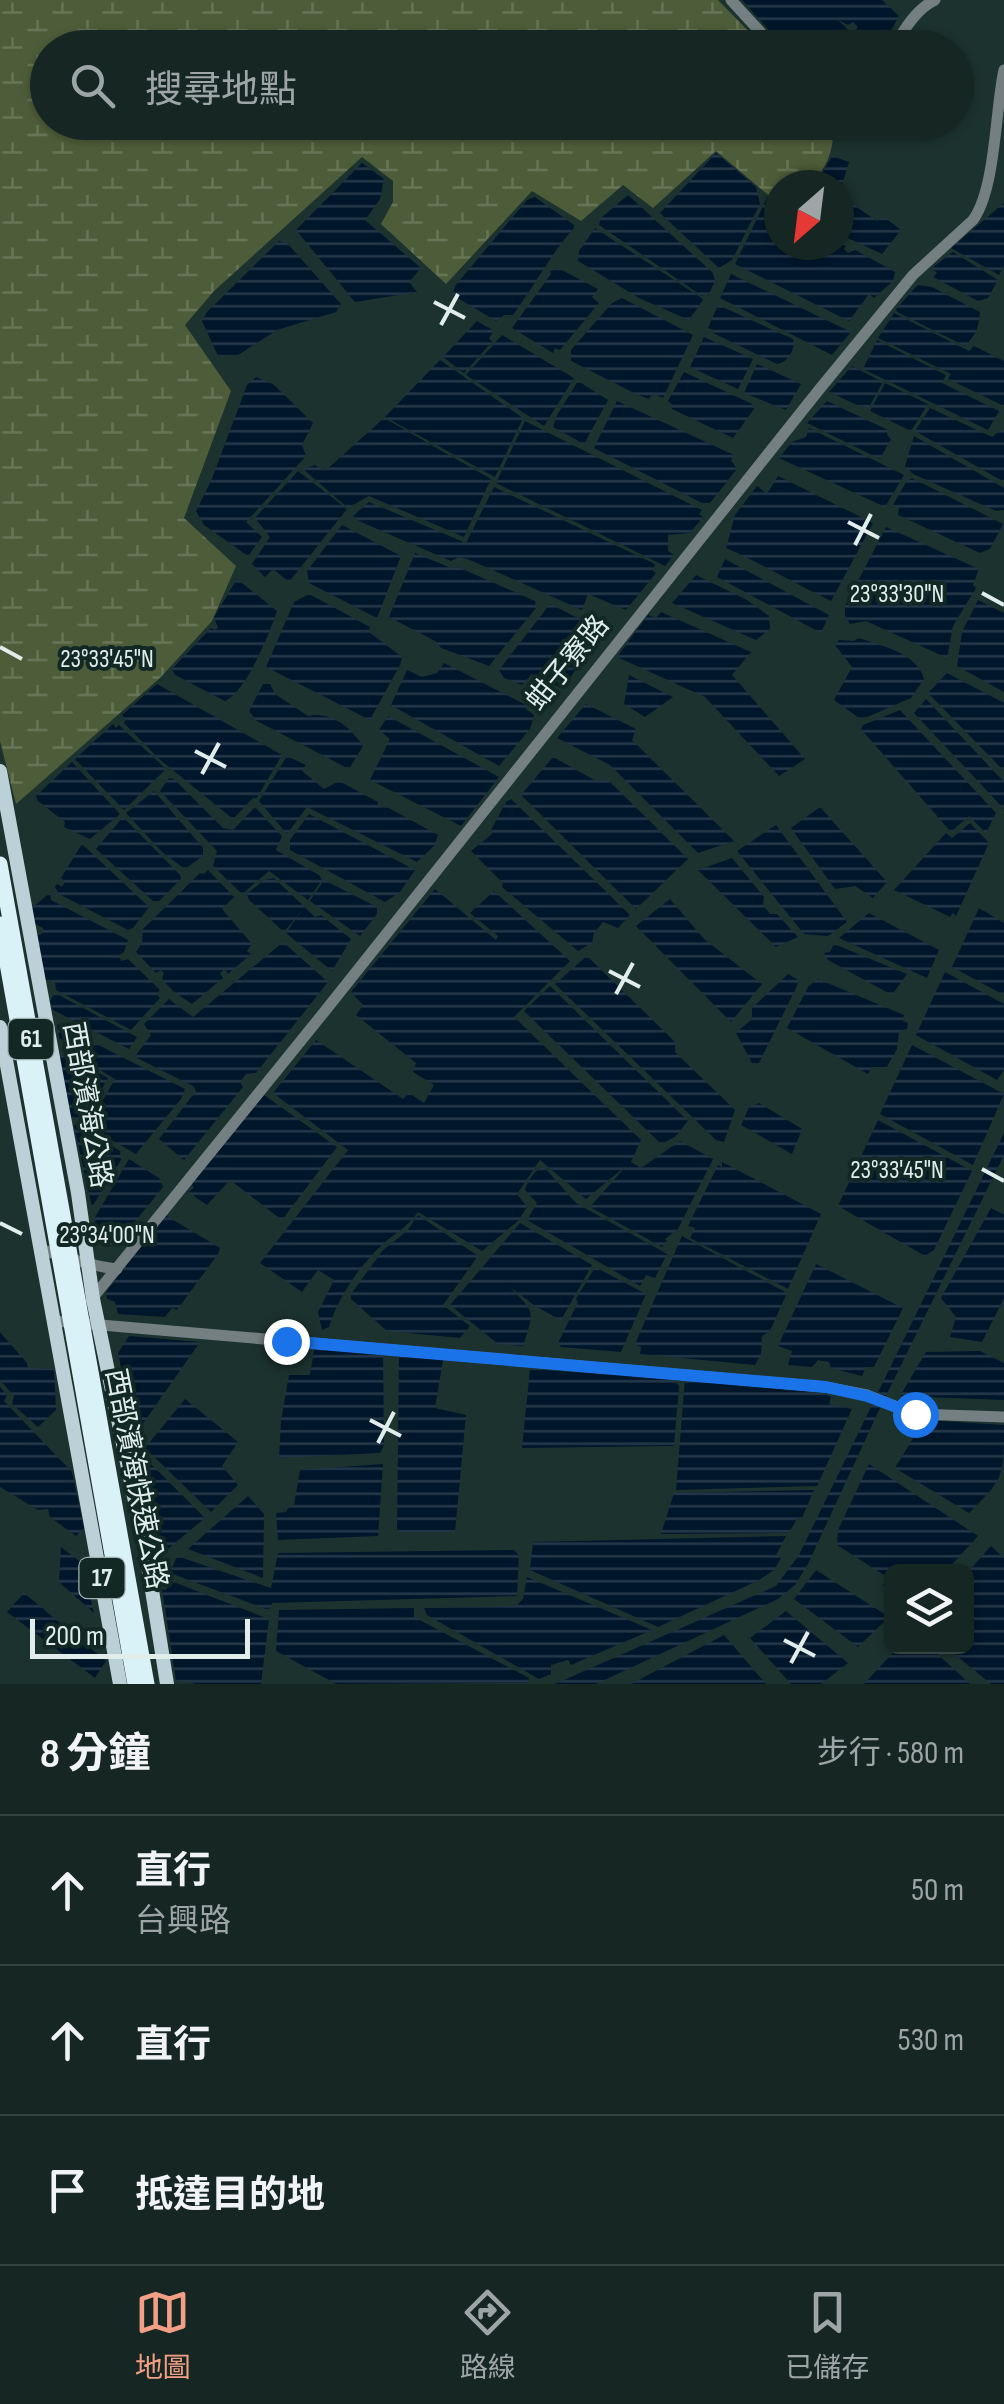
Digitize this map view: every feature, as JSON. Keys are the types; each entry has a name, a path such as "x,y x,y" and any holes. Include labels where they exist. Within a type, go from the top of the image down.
{"highway":[{"name":"61","path":"0,864 55,1215"},
{"name":"61","path":"0,924 55,1215"},
{"name":"西部濱海快速公路","path":"55,1215 135,1646"},
{"path":"133,1684 135,1646"},
{"path":"135,1646 149,1684"}],"main road":[{"name":"西部濱海公路","path":"0,772 167,1684"},
{"name":"17","path":"0,1027 120,1684"}],"street":[{"path":"731,0 759,30"},
{"path":"906,30 918,12 935,0"},
{"name":"蚶子寮路","path":"94,1299 829,377 913,275 979,212 1004,70"},
{"path":"40,1250 88,1266 117,1270"},
{"path":"49,1294 66,1274 88,1266"},
{"path":"54,1321 94,1299"},
{"path":"54,1321 810,1386 867,1396 915,1414 1004,1417"}],"green space":[{"path":"0,0 718,0 747,30 30,30 30,140 832,140 822,170 764,170 764,191 716,151 653,208 623,185 581,221 532,191 446,284 381,224 393,202 393,181 362,157 214,291 185,325 231,391 184,518 236,566 212,621 160,678 16,804 0,741"}],"water":[{"path":"742,0 882,0 899,16 891,30 856,30 858,27 853,22 848,25 838,20 848,30 769,30"},
{"path":"716,153 756,187 760,204 732,260 719,268 660,213"},
{"path":"832,156 849,162 847,170 824,170"},
{"path":"362,163 384,179 380,199 365,220 421,268 409,282 417,292 355,302 296,230"},
{"path":"628,195 713,273 715,281 709,293 702,296 599,225 601,218"},
{"path":"535,197 574,228 513,315 496,321 453,295 455,286 527,200"},
{"path":"1004,203 1004,265 999,275 951,248"},
{"path":"764,204 764,260 854,260 855,250 895,272 893,281 874,298 869,294 849,321 735,264"},
{"path":"854,205 877,221 884,217 901,230 882,254 854,241"},
{"path":"595,228 700,297 703,300 689,320 639,298 578,261 579,251"},
{"path":"279,241 288,244 341,304 336,312 277,330 238,355 218,356 202,321"},
{"path":"953,252 998,280 988,298 978,301 933,277 937,273 932,268"},
{"path":"560,269 598,289 592,297 599,303 560,350 555,348 553,353 512,328 550,271"},
{"path":"731,274 851,332 832,355 720,298"},
{"path":"918,285 932,287 980,312 976,331 965,346 897,312"},
{"path":"622,298 693,335 663,398 653,393 649,399 638,395 571,361 571,350 612,303"},
{"path":"718,305 793,339 790,355 777,364 713,333 708,328"},
{"path":"894,313 969,351 974,346 1004,361 1004,406 878,338"},
{"path":"477,321 494,331 489,338 492,342 464,373 443,357"},
{"path":"502,335 574,378 544,426 466,375"},
{"path":"704,337 753,359 738,389 690,367"},
{"path":"877,340 946,375 942,383 999,411 988,430 863,369"},
{"path":"440,360 523,418 495,477 385,417"},
{"path":"757,364 801,384 786,410 744,393"},
{"path":"852,366 883,382 869,407 829,392"},
{"path":"684,372 752,404 754,409 733,438 672,409 668,401"},
{"path":"256,377 273,384 313,423 302,445 306,456 246,522 262,537 248,556 204,525 196,511 247,385"},
{"path":"578,381 608,400 584,444 553,427"},
{"path":"885,383 928,404 911,431 870,411"},
{"path":"617,401 734,455 731,460 737,469 710,503 702,503 594,448"},
{"path":"827,401 888,430 891,439 880,459 807,423"},
{"path":"930,408 992,437 1004,432 1004,482 915,431"},
{"path":"384,418 491,479 464,537 369,496 348,508 303,469 315,465 325,471"},
{"path":"525,421 702,510 699,514 703,517 690,533 668,535 668,551 674,555 665,566 496,483"},
{"path":"809,428 904,475 885,507 779,458 792,442 806,437"},
{"path":"914,436 1004,488 1004,510 996,511 913,474 905,466"},
{"path":"298,471 347,509 289,582 273,569 265,577 252,564 270,537 255,518"},
{"path":"778,476 873,523 831,601 726,548 735,515 757,486 767,494"},
{"path":"912,478 1003,524 990,549 980,553 898,515 899,508 893,505"},
{"path":"494,487 655,564 656,573 626,610 588,594 582,610 470,560 459,557 451,561 353,516 369,502 466,543"},
{"path":"342,525 401,556 377,618 309,583 307,571"},
{"path":"886,527 979,569 973,585 976,588 953,626 947,658 866,621 850,624 845,616 845,606"},
{"path":"415,553 535,601 536,608 489,666 441,648 389,617"},
{"path":"725,559 829,615 821,633 717,577"},
{"path":"696,575 747,600 769,616 770,629 756,640 672,603"},
{"path":"237,579 277,611 249,674 225,701 175,675 172,669 211,628 218,628 214,617"},
{"path":"309,594 370,627 369,632 402,657 370,720 266,667 294,602"},
{"path":"978,600 1004,613 1004,692 957,666 962,632"},
{"path":"550,604 609,634 608,637 600,638 559,687 532,674 522,685 504,678 499,670"},
{"path":"661,612 751,652 732,675 805,759 779,776 705,697 617,657 648,615 656,618"},
{"path":"859,638 906,657 924,679 911,698 865,718 859,718 834,700 852,667 835,645 839,640"},
{"path":"444,663 526,705 534,715 530,729 499,766 391,705 407,670 422,677 437,673"},
{"path":"947,673 1004,703 1004,771 928,693"},
{"path":"629,675 673,697 645,717 624,704"},
{"path":"157,684 282,755 257,798 233,819 158,758 124,723 122,715"},
{"path":"263,684 270,684 275,694 308,716 333,718 352,733 363,746 349,769 257,721 249,711"},
{"path":"926,699 1004,782 1004,809 914,713"},
{"path":"586,704 636,729 632,740 734,841 698,853 610,765 557,738"},
{"path":"900,710 996,813 986,833 969,816 951,832 861,729"},
{"path":"388,716 499,777 461,826 370,780 390,739 379,730"},
{"path":"113,724 116,728 119,725 166,769 124,810 75,759"},
{"path":"287,756 306,765 302,771 324,789 339,781 378,802 377,806 387,807 438,835 435,845 417,862 307,807 287,834 259,801"},
{"path":"553,757 596,781 608,780 688,859 636,909 521,795"},
{"path":"72,762 120,814 90,839 64,827 65,822 36,796"},
{"path":"169,778 223,828 233,830 255,807 282,836 276,850 322,880 308,900 269,871 242,894 213,866 217,851 160,791"},
{"path":"154,791 203,848 203,856 185,869 163,853 126,813"},
{"path":"511,799 630,915 618,928 603,922 592,943 578,951 502,887 503,883 471,851 492,834"},
{"path":"820,807 887,882 873,898 855,886 835,889 791,828"},
{"path":"309,814 415,870 400,892 385,902 290,850 290,840"},
{"path":"123,817 180,875 181,879 159,901 153,901 96,849"},
{"path":"970,823 989,843 956,916 953,913 950,917 894,890 946,833 952,838"},
{"path":"776,825 847,922 828,936 804,934 737,851"},
{"path":"82,844 149,907 133,928 128,930 59,894 55,887 62,887 65,882 61,878"},
{"path":"732,858 764,897 763,905 770,914 777,914 798,937 776,947 698,870"},
{"path":"208,870 234,897 222,909 252,944 247,951 251,954 228,974 225,969 220,973 223,978 192,1004 162,979 161,970 156,973 136,952 142,943 143,929 200,873"},
{"path":"274,878 315,917 321,915 351,939 332,971 286,933 303,909 284,932 249,900 247,894 264,880"},
{"path":"324,880 377,907 377,914 360,936 310,901"},
{"path":"435,889 496,940 498,936 470,913 494,891 570,961 514,1017 641,1140 631,1162 641,1168 680,1141 713,1159 678,1229 665,1239 662,1247 590,1207 627,1165 586,1199 540,1160 517,1194 527,1207 518,1221 482,1251 418,1212 365,1263 350,1283 329,1327 322,1330 318,1312 334,1280 318,1270 302,1292 260,1263 348,1150 273,1093 316,1040 403,1099 409,1093 424,1103 434,1085 413,1072 416,1063 356,1015 363,1005 351,992"},
{"path":"50,893 51,900 128,940 119,955 121,961 128,959 160,990 156,994 160,998 131,1030 56,990 55,982 42,979 37,935 42,934 43,928 35,924 29,910"},
{"path":"670,899 704,939 762,984 731,1022 636,926"},
{"path":"979,908 1004,923 1004,995 952,967"},
{"path":"869,913 939,950 927,978 839,938"},
{"path":"283,942 328,982 256,1073 246,1074 240,1082 243,1087 184,1160 159,1139 196,1091 137,1058 151,1035 144,1024 169,999 193,1017"},
{"path":"834,944 907,974 892,995 828,960 824,953 830,952"},
{"path":"587,956 675,1042 675,1052 735,1110 724,1142 716,1140 555,984"},
{"path":"945,972 1004,1004 1004,1070 997,1080 916,1035"},
{"path":"788,974 798,980 797,986 759,1063 752,1063 736,1033 752,1019 752,1008"},
{"path":"818,979 904,1015 907,1029 899,1032 897,1049 887,1067 872,1067 868,1074 787,1028 808,987"},
{"path":"550,986 688,1121 675,1137 661,1144 524,1011"},
{"path":"55,993 137,1037 129,1049 53,1010 50,1001"},
{"path":"57,1024 185,1089 136,1154 92,1129 89,1124 115,1079 70,1052 66,1042 59,1038"},
{"path":"912,1045 1004,1094 973,1165 880,1114"},
{"path":"59,1055 108,1078 84,1121 70,1116"},
{"path":"264,1095 337,1147 282,1220 230,1180 207,1205 188,1192 194,1188 191,1183"},
{"path":"759,1103 802,1129 792,1154 741,1125 749,1107"},
{"path":"878,1120 972,1171 934,1250 925,1256 838,1206"},
{"path":"74,1126 120,1151 121,1160 92,1207"},
{"path":"1004,1133 1004,1155 795,1585 778,1599 596,1684 555,1684 776,1586 799,1555"},
{"path":"129,1159 159,1178 163,1187 118,1243 107,1247 94,1219"},
{"path":"722,1162 821,1214 788,1289 690,1238 695,1228 688,1226"},
{"path":"544,1167 576,1203 667,1254 655,1278 646,1275 640,1286 527,1220 537,1203 525,1190 530,1179"},
{"path":"991,1208 1004,1215 1004,1298 982,1342 950,1337 956,1317 941,1298"},
{"path":"165,1215 220,1248 218,1254 177,1310 172,1308 165,1317 118,1314 115,1302 107,1299 106,1292"},
{"path":"418,1215 478,1256 443,1305 470,1326 460,1338 387,1331 351,1299 383,1250 407,1231"},
{"path":"520,1223 592,1265 561,1320 510,1287 530,1313 523,1346 498,1344 450,1305"},
{"path":"682,1236 787,1293 770,1331 762,1336 761,1354 755,1365 640,1354 641,1347 635,1344"},
{"path":"816,1264 903,1308 874,1367 866,1367 862,1376 831,1368 829,1362 818,1360 812,1367 788,1365 792,1351 778,1346"},
{"path":"595,1267 646,1294 621,1352 561,1347 558,1343 576,1299"},
{"path":"0,1332 28,1368 54,1369 56,1410 38,1427 12,1404 14,1396 0,1380"},
{"path":"129,1336 200,1342 135,1435 118,1353"},
{"path":"315,1344 383,1355 384,1445 380,1453 279,1458 289,1375 310,1375"},
{"path":"980,1351 1004,1363 1004,1400 900,1396 926,1352"},
{"path":"399,1354 443,1360 435,1408 466,1415 455,1532 397,1532"},
{"path":"530,1369 673,1379 679,1386 674,1446 522,1448"},
{"path":"685,1379 823,1393 831,1397 829,1404 852,1409 817,1486 676,1490"},
{"path":"0,1387 7,1395 4,1401 72,1472 84,1528 76,1536 50,1517 48,1509 38,1510 0,1487"},
{"path":"185,1399 238,1442 222,1466 238,1485 211,1512 145,1448"},
{"path":"924,1420 1004,1425 1000,1475 969,1513 895,1468"},
{"path":"143,1456 205,1518 157,1558 137,1458"},
{"path":"383,1464 378,1536 278,1540 276,1513 286,1512 294,1505 300,1470"},
{"path":"869,1464 978,1536 952,1564 884,1564 884,1575 837,1545 838,1530"},
{"path":"814,1490 802,1518 798,1517 789,1533 661,1534 674,1493"},
{"path":"248,1496 264,1514 263,1578 188,1549"},
{"path":"786,1536 776,1555 781,1558 774,1570 658,1627 530,1570 533,1542"},
{"path":"991,1546 1004,1558 1004,1684 991,1684 955,1654 974,1654 974,1565"},
{"path":"61,1547 87,1567 94,1613 59,1582"},
{"path":"514,1550 519,1555 517,1596 272,1603 266,1609 170,1573 177,1556 271,1588 278,1553"},
{"path":"816,1570 884,1614 884,1622 858,1647 794,1599"},
{"path":"527,1577 652,1630 571,1665 568,1660 551,1665 551,1674 539,1679 427,1615 424,1608 516,1606 523,1599"},
{"path":"171,1581 269,1619 261,1684 196,1684 176,1680 162,1589 166,1590"},
{"path":"24,1593 106,1661 95,1678 7,1612"},
{"path":"414,1608 414,1617 529,1678 528,1683 336,1684 276,1651 279,1610"},
{"path":"786,1611 848,1663 821,1684 791,1684 750,1638"},
{"path":"724,1635 766,1684 631,1684"},
{"path":"892,1654 938,1654 970,1684 864,1684"}],"route":[{"path":"286,1341 826,1387 867,1396 915,1414"}]}
